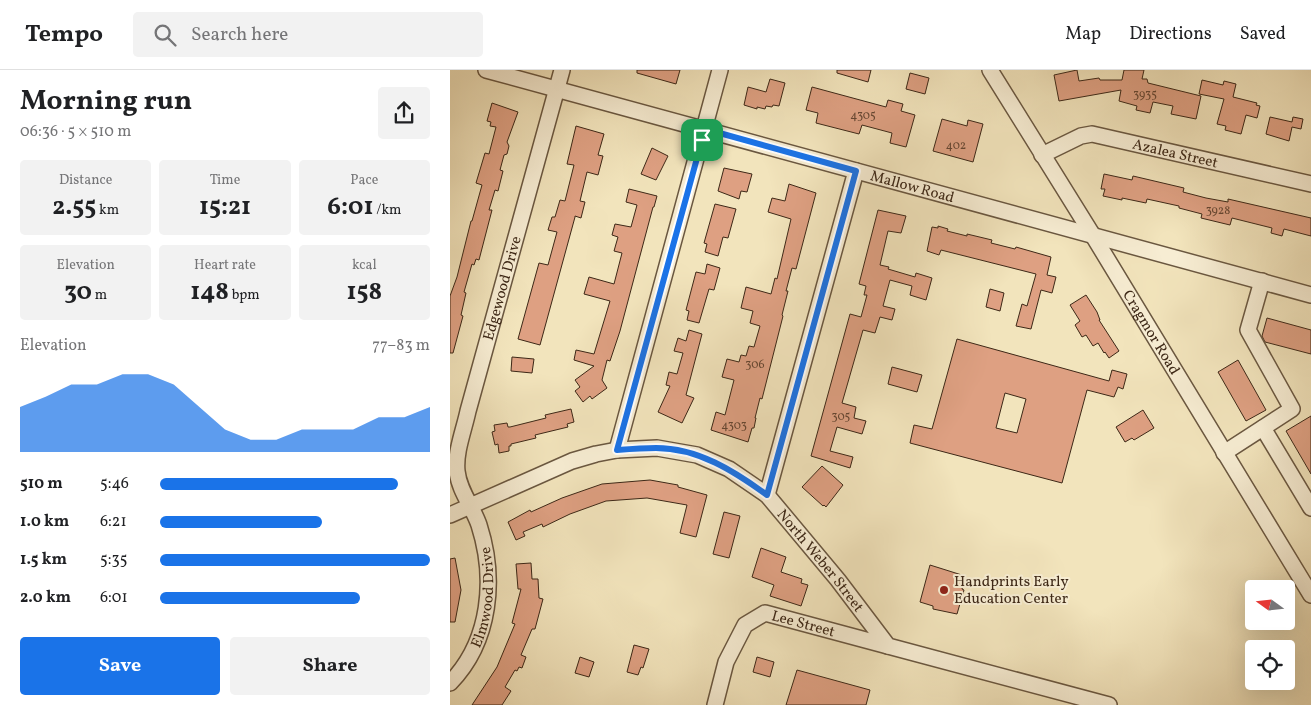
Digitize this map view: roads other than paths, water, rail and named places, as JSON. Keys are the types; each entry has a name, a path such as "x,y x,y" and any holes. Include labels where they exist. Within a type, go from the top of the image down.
{"street":[{"name":"Mallow Road","path":"486,70 1311,295"},
{"name":"Edgewood Drive","path":"469,505 461,488 457,472 458,457 468,411 562,70"},
{"path":"617,450 720,70"},
{"name":"Cragmor Road","path":"990,70 1310,591"},
{"name":"Azalea Street","path":"1042,155 1081,136 1092,134 1311,184"},
{"path":"767,495 856,171"},
{"path":"1224,453 1292,409 1248,330 1262,281"},
{"path":"1263,428 1311,508"},
{"name":"North Weber Street","path":"450,515 572,461 596,454 617,450 657,448 696,454 730,469 767,495 838,580 888,646"},
{"name":"Elmwood Drive","path":"450,683 468,658 480,633 487,608 489,581 487,555 478,522 469,505"},
{"name":"Lee Street","path":"715,705 726,662 745,625 765,613 888,646"},
{"path":"888,646 1109,705"}],"place":[{"name":"Handprints Early Education Center","path":"944,590"}]}
